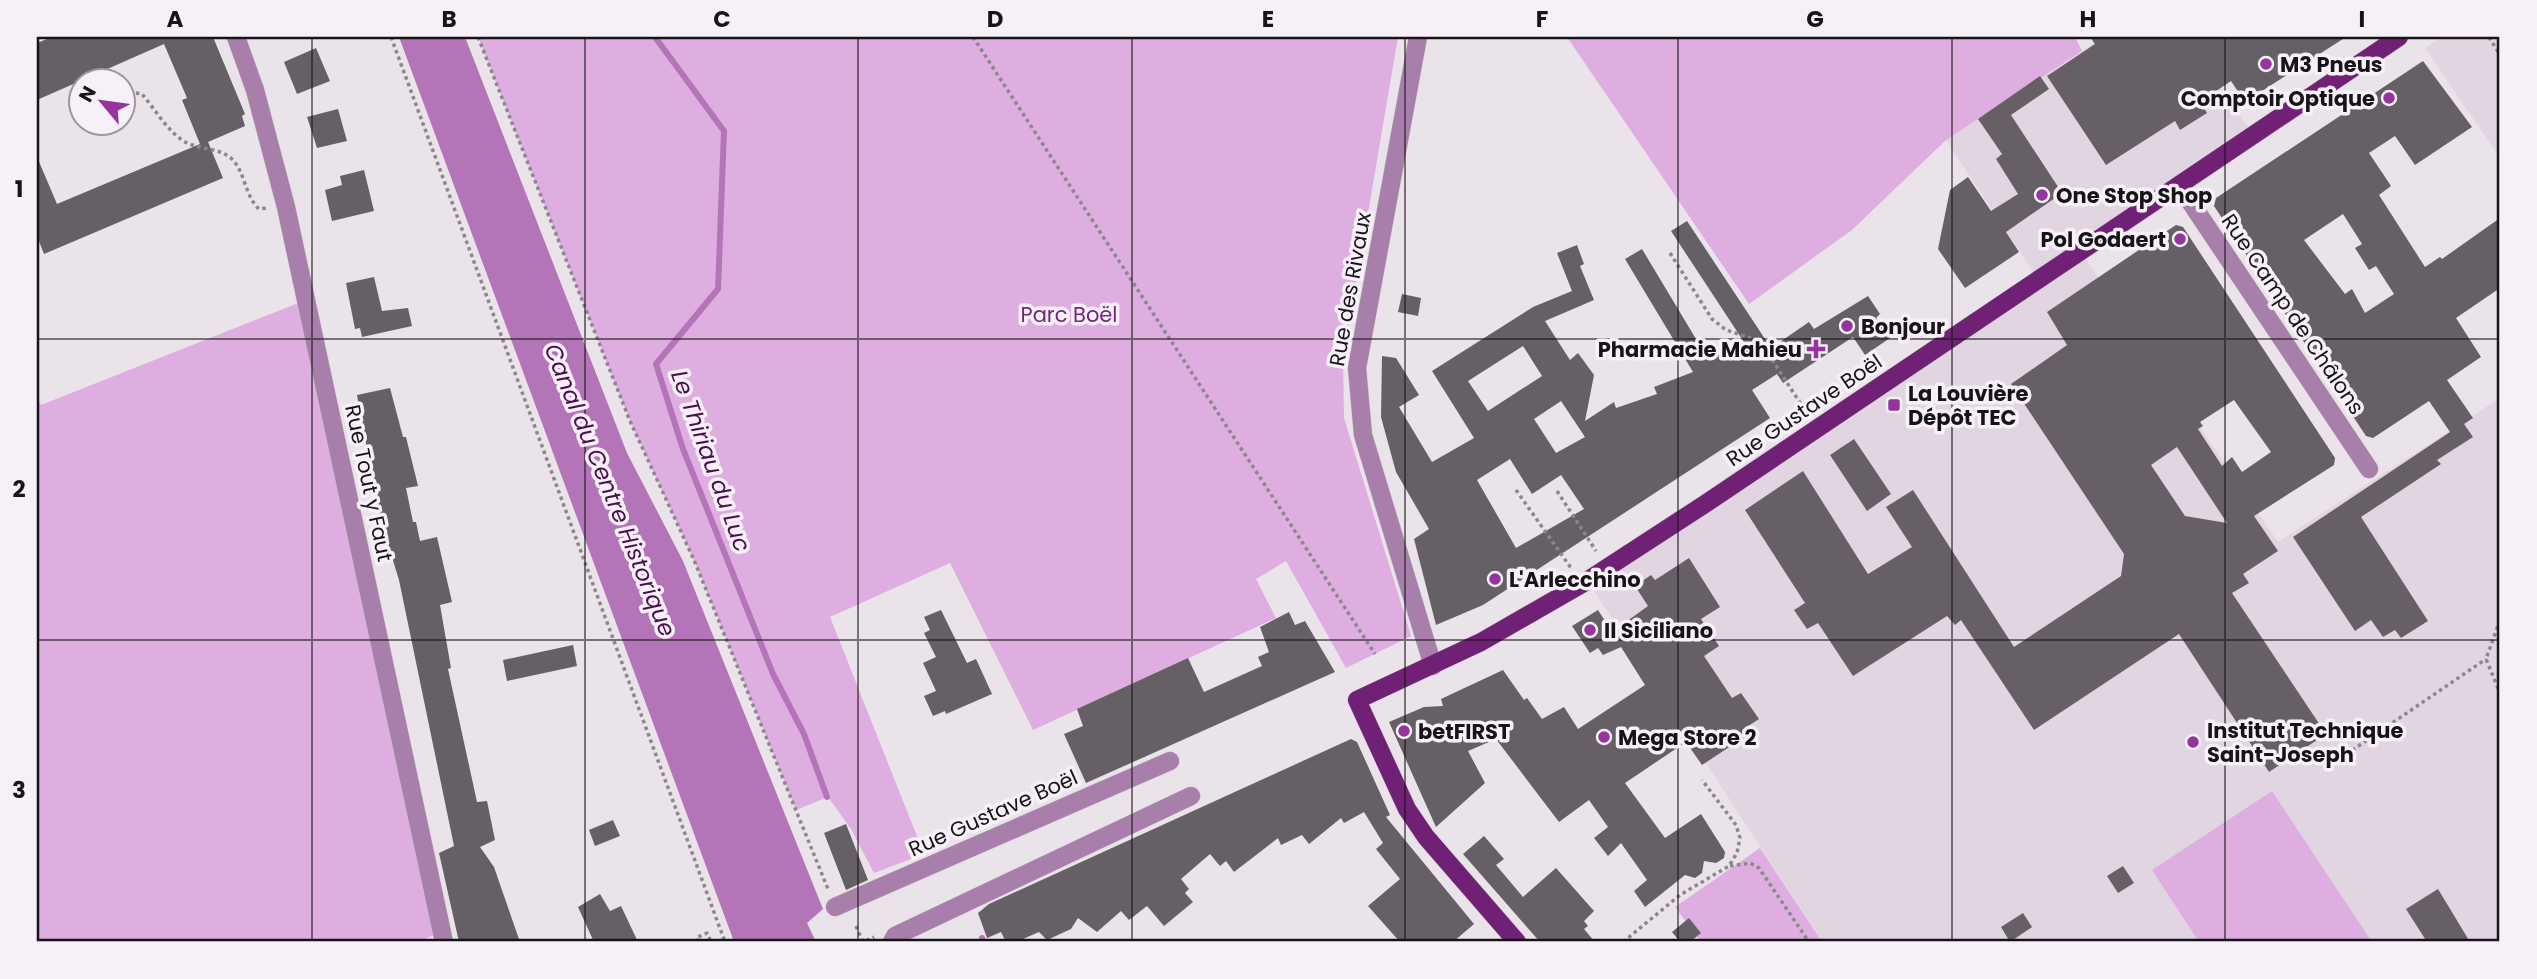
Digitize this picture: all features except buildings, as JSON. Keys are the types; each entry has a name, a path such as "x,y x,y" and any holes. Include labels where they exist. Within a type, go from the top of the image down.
{"main road":[{"name":"Rue Gustave Boël","path":"1517,942 1426,837 1407,809 1357,700 1433,666 1607,567 2179,185 2388,40"}],"street":[{"name":"Rue Tout y Faut","path":"236,37 255,90 286,207 444,942"},
{"name":"Rue des Rivaux","path":"1418,37 1357,368 1363,435 1433,666"},
{"name":"Rue Camp de Châlons","path":"2179,185 2369,469"},
{"name":"Rue Gustave Boël","path":"835,907 1170,761"},
{"path":"892,942 895,936 1191,796"}],"path":[{"path":"391,37 725,942"},
{"path":"478,37 629,421 694,560 835,907"},
{"path":"973,37 1375,654"},
{"path":"2488,37 2500,55"},
{"path":"136,93 142,94 181,139 202,149 218,150 234,161 251,201 259,209 286,207"},
{"path":"1670,253 1712,319 1726,330 1760,341 1817,428"},
{"path":"1516,490 1582,583"},
{"path":"1557,491 1607,567"},
{"path":"2335,762 2486,659 2500,620"},
{"path":"2486,659 2500,692"},
{"path":"1702,780 1735,825 1740,838 1737,853 1729,866"},
{"path":"1623,942 1680,895 1729,866 1750,863 1759,867 1809,942"},
{"path":"856,926 863,942"},
{"path":"697,940 707,933 711,942"}],"shaded area":[{"name":"Institut Technique Saint-Joseph","path":"2103,37 2184,37 2254,135 2081,252 2278,542 2500,398 2500,942 1822,942 1587,580 2038,279 1946,140"},
{"path":"2442,37 2500,37 2500,158 2425,48"}],"green space":[{"name":"Parc Boël","path":"478,37 1398,37 1343,360 1344,418 1411,636 1346,668 1286,561 1256,579 1276,618 1033,730 950,563 830,617 924,854 874,873 851,829 828,797 796,810 694,560 630,421"},
{"path":"1567,37 2075,37 2082,51 1946,140 1852,230 1749,304"},
{"path":"306,300 442,931 418,942 37,942 37,397 41,405"},
{"path":"2272,791 2372,942 2199,942 2152,870"},
{"path":"1760,848 1822,942 1701,942 1675,907"}],"water":[{"name":"Canal du Centre Historique","path":"399,37 465,37 627,453 683,561 823,909 807,923 816,942 746,942 733,939"}],"waterway":[{"name":"Le Thiriau du Luc","path":"655,37 724,131 718,289 656,364 683,449 773,674 804,734 827,797"},
{"name":"Le Thiriau du Luc","path":"982,938 983,942"}],"place":[{"name":"M3 Pneus","path":"2266,64"},
{"name":"Comptoir Optique","path":"2389,98"},
{"name":"One Stop Shop","path":"2042,195"},
{"name":"Pol Godaert","path":"2180,239"},
{"name":"Bonjour","path":"1847,326"},
{"name":"Pharmacie Mahieu","path":"1816,349"},
{"name":"La Louvière Dépôt TEC","path":"1894,405"},
{"name":"L'Arlecchino","path":"1495,579"},
{"name":"Il Siciliano","path":"1590,630"},
{"name":"betFIRST","path":"1404,731"},
{"name":"Mega Store 2","path":"1604,737"},
{"name":"Institut Technique Saint-Joseph","path":"2193,742"}]}
